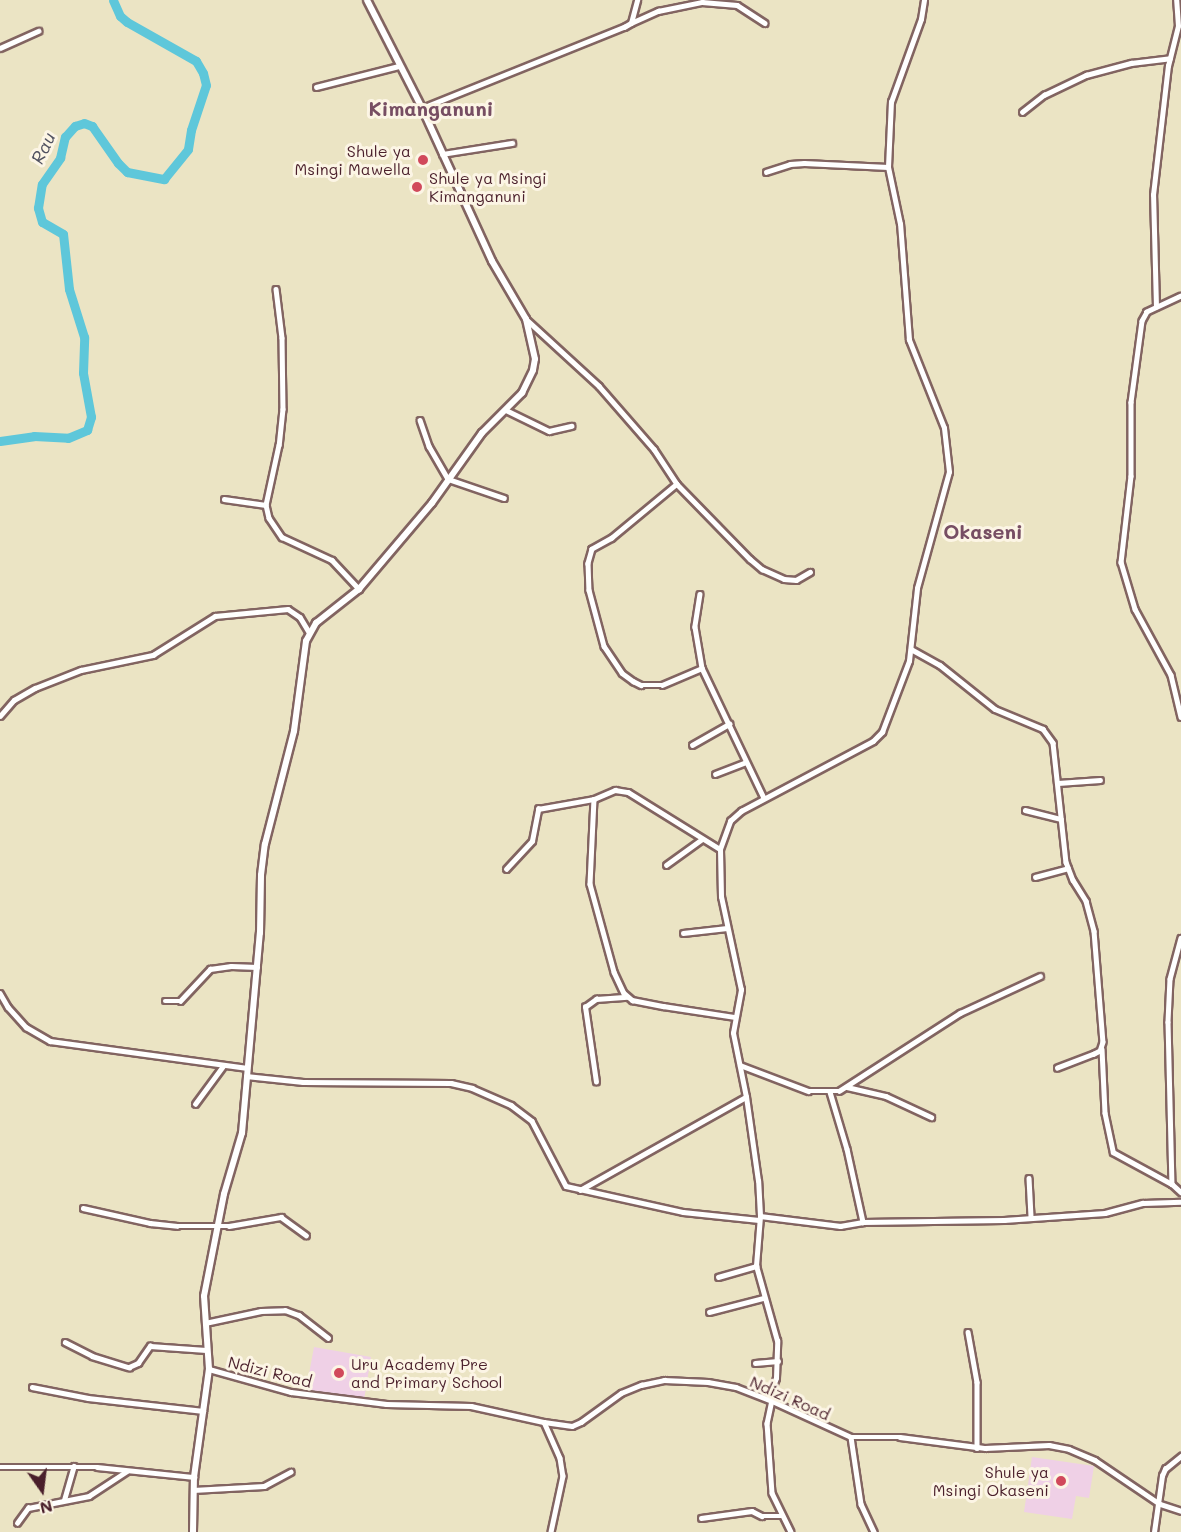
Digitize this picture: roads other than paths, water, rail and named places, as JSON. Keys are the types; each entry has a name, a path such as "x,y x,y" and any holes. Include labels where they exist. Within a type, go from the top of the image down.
{"street":[{"path":"193,1532 194,1477 208,1369 204,1296 224,1194 242,1133 257,967 264,851 294,731 304,650 309,632 323,617 359,589 432,503 482,432 522,393 533,370 533,342 526,319 492,261 422,108 367,0"},
{"path":"631,23 637,0"},
{"path":"790,1532 772,1493 767,1423 778,1361 777,1341 763,1298 756,1266 759,1218 758,1181 746,1097 733,1033 741,990 721,897 720,849 734,816 873,741 882,732 896,698 911,649 919,576 949,472 944,428 909,340 900,224 888,167 891,102 921,19 924,0"},
{"path":"1156,307 1153,195 1170,58 1178,26 1176,0"},
{"path":"422,108 658,11 702,2 737,6 765,23"},
{"path":"0,48 38,31"},
{"path":"1022,112 1053,90 1086,75 1131,63 1170,58"},
{"path":"316,87 399,66"},
{"path":"442,154 512,143"},
{"path":"766,172 790,164 804,163 888,167"},
{"path":"276,289 283,348 283,409 279,445 266,505 272,524 282,537 332,560 359,589"},
{"path":"1181,296 1144,315 1131,402 1131,476 1120,562 1135,609 1171,675 1181,717"},
{"path":"526,319 599,386 654,449 678,484 762,569 792,580 810,572"},
{"path":"506,410 549,431 571,426"},
{"path":"420,420 429,446 448,479 504,498"},
{"path":"678,484 612,538 589,552 589,590 604,646 622,673 633,681 641,685 662,685 702,668"},
{"path":"224,499 266,505"},
{"path":"700,594 695,627 702,668 764,798"},
{"path":"0,716 14,700 35,688 81,670 153,655 214,616 288,609 300,617 309,632"},
{"path":"911,649 940,665 995,709 1043,729 1053,743 1068,868 1086,902 1092,922 1105,1113 1113,1152 1172,1184 1181,1192"},
{"path":"692,745 729,724"},
{"path":"716,774 746,762"},
{"path":"1058,783 1100,780"},
{"path":"506,869 532,841 538,809 594,799 615,790 628,792 720,849"},
{"path":"594,799 590,884 614,972 627,997"},
{"path":"1025,810 1062,819"},
{"path":"666,865 702,839"},
{"path":"1035,877 1068,868"},
{"path":"683,933 727,928"},
{"path":"1172,1184 1168,994 1181,938"},
{"path":"165,1001 180,1001 210,969 231,966 257,967"},
{"path":"740,1065 808,1091 830,1092 847,1087 960,1013 1040,976"},
{"path":"0,993 8,1007 26,1028 50,1041 223,1066 303,1082 452,1083 472,1088 511,1105 532,1121 566,1186 683,1212 840,1226 863,1222 1004,1220 1105,1213 1143,1203 1181,1202"},
{"path":"596,1082 585,1007 596,999 627,997 663,1006 735,1017"},
{"path":"1058,1068 1094,1054 1102,1045"},
{"path":"195,1104 223,1066"},
{"path":"847,1087 886,1096 931,1117"},
{"path":"830,1092 847,1149 863,1222"},
{"path":"580,1190 746,1097"},
{"path":"1029,1178 1031,1217"},
{"path":"83,1208 150,1223 218,1226 281,1217 306,1234"},
{"path":"718,1277 756,1266"},
{"path":"709,1312 763,1298"},
{"path":"205,1323 261,1311 285,1310 299,1315 328,1338"},
{"path":"969,1332 977,1382 977,1448"},
{"path":"65,1342 92,1356 129,1367 138,1363 150,1346 206,1350"},
{"path":"755,1363 778,1361"},
{"name":"Ndizi Road","path":"208,1369 291,1392 386,1404 471,1406 572,1426 621,1393 641,1385 664,1380 708,1382 736,1387 770,1400 851,1437 900,1437 977,1448 1049,1445 1069,1449 1095,1460 1160,1504 1181,1511"},
{"path":"32,1387 88,1398 203,1411"},
{"path":"544,1422 560,1458 563,1476 551,1532"},
{"path":"851,1437 859,1497 874,1532"},
{"path":"1154,1532 1165,1469 1181,1456"},
{"path":"0,1467 74,1466 194,1477"},
{"path":"64,1500 74,1466"},
{"path":"17,1522 28,1508 89,1496 127,1471"},
{"path":"193,1490 264,1486 290,1472"},
{"path":"701,1518 752,1511 762,1516 783,1516"}],"waterway":[{"name":"Rau","path":"0,441 34,436 68,438 87,430 91,417 83,373 84,337 69,289 63,234 42,222 38,208 42,184 60,158 65,137 75,126 84,123 92,126 127,172 164,179 188,149 191,130 206,85 203,73 196,61 127,22 120,16 113,0"}],"place":[{"name":"Shule ya Msingi Mawella","path":"423,160"},
{"name":"Shule ya Msingi Kimanganuni","path":"417,187"},
{"name":"Uru Academy Pre and Primary School","path":"339,1373"},
{"name":"Shule ya Msingi Okaseni","path":"1061,1481"}],"district":[{"name":"Kimanganuni","path":"431,108"},
{"name":"Okaseni","path":"983,531"}]}
